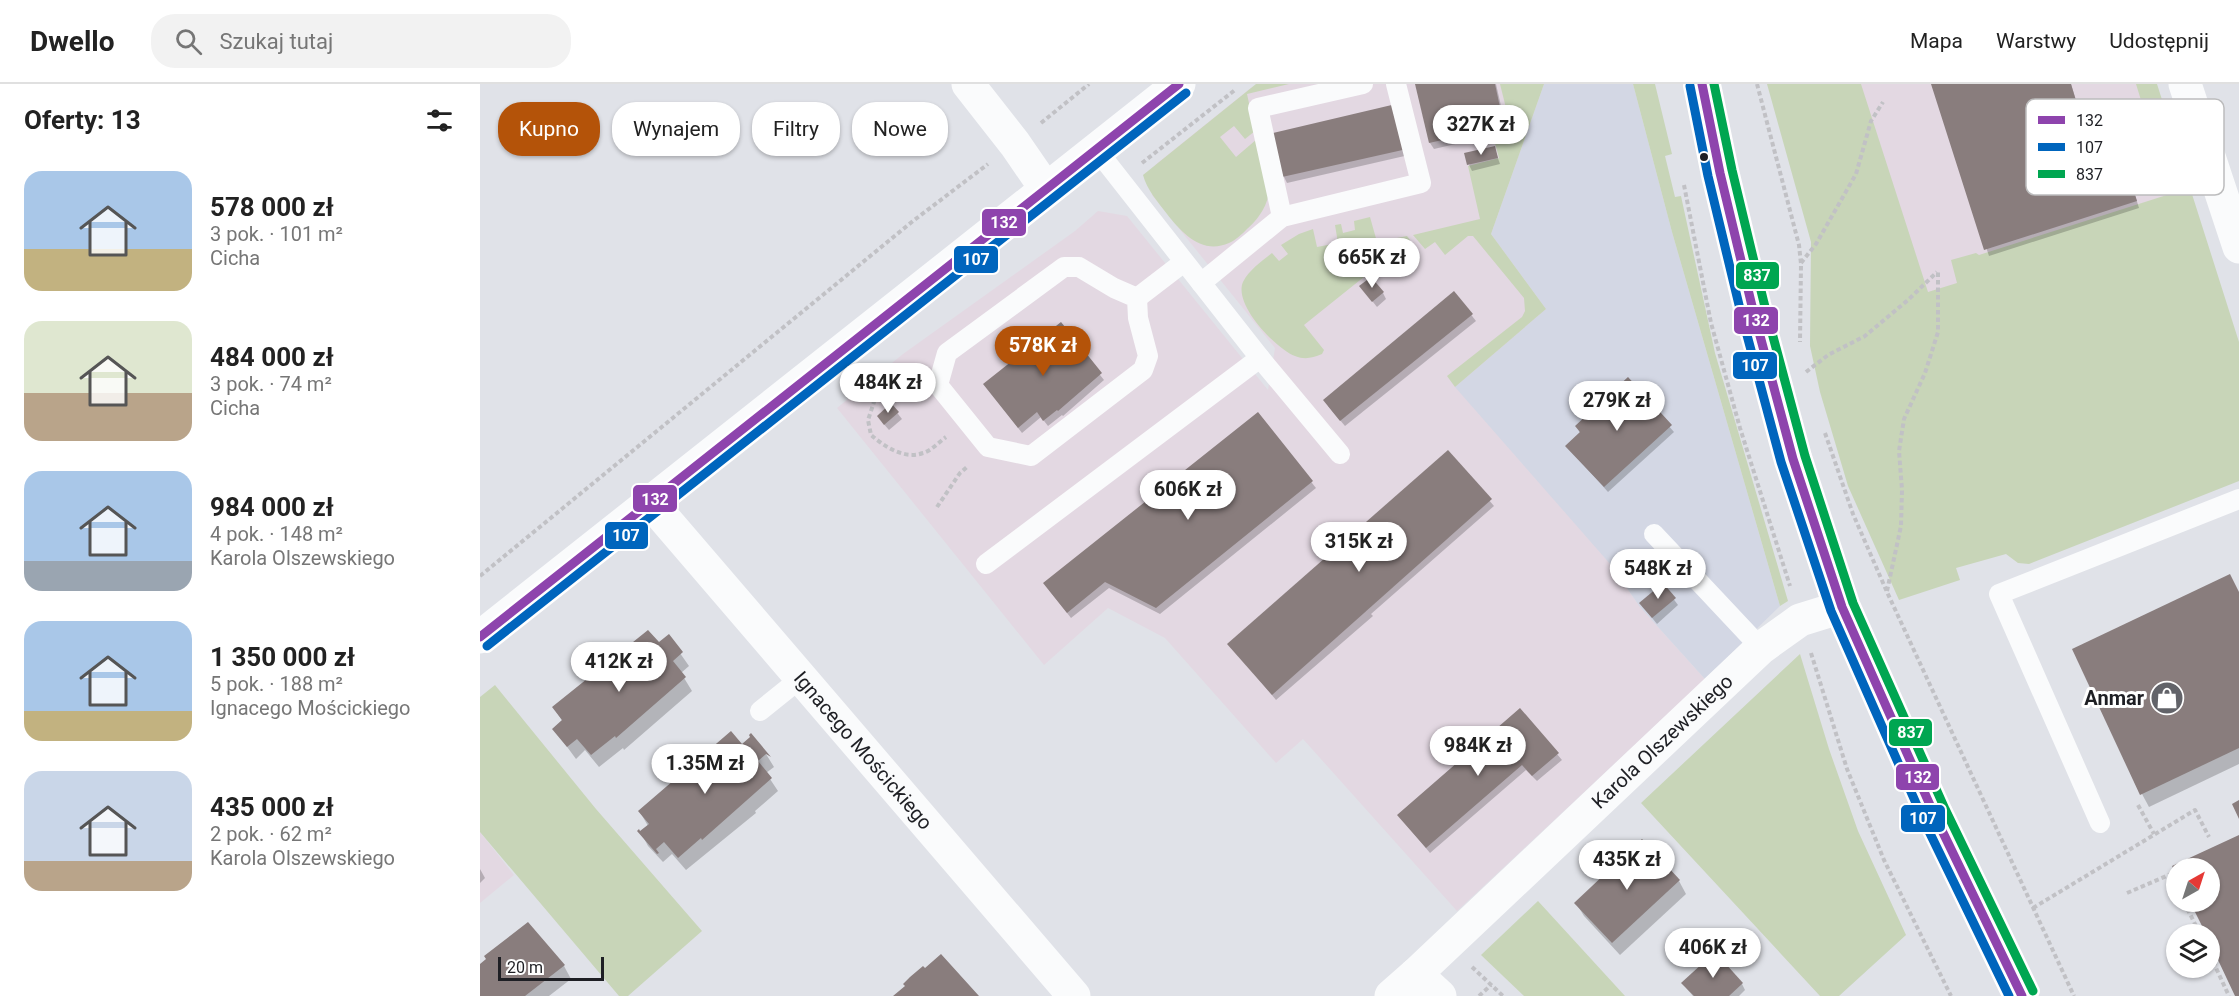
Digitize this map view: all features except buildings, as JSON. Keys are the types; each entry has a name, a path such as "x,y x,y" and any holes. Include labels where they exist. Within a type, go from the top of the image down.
{"street":[{"path":"968,84 1015,144 1046,189"},
{"path":"480,637 1179,84"},
{"path":"1702,84 1752,306 1793,459 1842,607 1934,814 2022,996"},
{"path":"2185,84 2190,99"},
{"path":"2222,195 2239,248"},
{"name":"Ignacego Mościckiego","path":"651,503 1074,996"},
{"name":"Karola Olszewskiego","path":"1390,996 1761,648 1800,620 1842,607"},
{"path":"1416,974 1440,996"}],"lane":[{"path":"1282,217 1258,108 1363,84"},
{"path":"1201,283 1282,217 1421,183 1396,84"},
{"path":"1096,149 1260,358 1340,454"},
{"path":"1137,298 1184,262"},
{"path":"1064,267 1079,267 1114,288 1137,298 1138,318 1148,356 1143,370 1031,456 988,447 938,386 947,353 1064,267"},
{"path":"987,564 1260,358"},
{"path":"2100,823 1999,594 2239,500"},
{"path":"1654,534 1761,648"},
{"path":"760,711 801,678"}],"path":[{"path":"480,576 913,221 1015,144 1089,84"},
{"path":"1757,84 1799,245 1801,264 1800,344"},
{"path":"1801,264 1816,244 1856,174 1871,121 1883,102"},
{"path":"1684,183 1711,323 1740,428 1855,789 1884,860 1951,996"},
{"path":"1806,372 1828,355 1865,336 1938,272 1938,332 1925,373 1904,419 1899,451 1902,490 1901,526 1887,592"},
{"path":"1804,363 1809,382"},
{"path":"852,375 874,402 868,420 870,435 885,446 901,453 922,454 965,420"},
{"path":"1824,432 1853,514 1887,592 2074,996"},
{"path":"937,507 960,473 988,447"},
{"path":"2138,805 2154,834"},
{"path":"2033,908 2195,810 2209,837"},
{"path":"2127,893 2166,876"},
{"path":"2220,977 2229,996"},
{"path":"1479,996 1491,985"}],"shaded area":[{"path":"1265,84 1544,84 1491,234 1546,309 1611,565 1640,607 1705,679 1457,911 1303,739 1276,763 1165,638 1108,608 1044,665 837,408 903,354 1075,231 1098,211 1127,216 1268,390 1275,348 1152,195 1155,165 1252,87"},
{"path":"1544,84 1633,84 1672,232 1780,606 1705,679 1640,607 1611,565 1455,387 1546,309 1491,234"},
{"path":"1805,84 2153,84 2158,99 2026,99 2026,195 2188,195 2198,226 1869,332"},
{"path":"480,832 514,875 480,903"}],"green space":[{"path":"1256,84 1289,84 1247,94 1255,131 1245,139 1234,126 1220,137 1236,157 1257,139 1269,184 1269,195 1255,221 1241,235 1219,246 1201,244 1186,235 1173,221 1150,191 1143,175"},
{"path":"1500,84 1544,84 1491,234 1546,309 1455,387 1447,376 1522,317 1525,311 1524,298 1473,236 1468,236 1445,255 1435,242 1425,249 1413,235 1480,219 1468,166 1499,158 1493,136 1512,132"},
{"path":"1633,84 1655,84 1672,154 1665,156 1675,197 1681,196 1715,353 1788,601 1780,606 1672,232"},
{"path":"1767,84 1861,84 1928,292 1957,283 1951,260 1976,253 1979,255 2167,195 2192,195 2239,342 2239,481 2029,564 2018,563 2006,554 1956,568 1960,580 1899,600 1848,486 1820,392 1810,346 1811,242"},
{"path":"2136,84 2157,84 2162,99 2141,99"},
{"path":"1370,217 1377,242 1407,236 1410,240 1304,325 1324,350 1322,354 1305,358 1287,352 1258,325 1250,313 1244,302 1243,282 1256,266 1272,253 1279,261 1288,254 1281,245 1299,234 1313,229 1317,247 1338,243 1335,225 1341,224 1343,233 1355,230 1354,221"},
{"path":"1800,654 1829,749 1858,831 1906,935 1839,996 1820,996 1641,803"},
{"path":"495,685 596,809 702,931 628,996 619,996 480,832 480,697"},
{"path":"1538,901 1625,996 1524,996 1481,955"}],"transit line":[{"name":"132","path":"480,637 1179,84"},
{"name":"132","path":"1702,84 1720,173 1752,306 1793,459 1842,607 1934,814 2022,996"},
{"name":"837","path":"1714,84 1764,303 1805,456 1853,603 1945,809 2033,991"},
{"name":"107","path":"1690,86 1708,176 1740,309 1781,462 1831,611 1923,819 2009,996"},
{"name":"107","path":"487,646 1186,93"}],"place":[{"name":"Anmar","path":"2167,698"}]}
